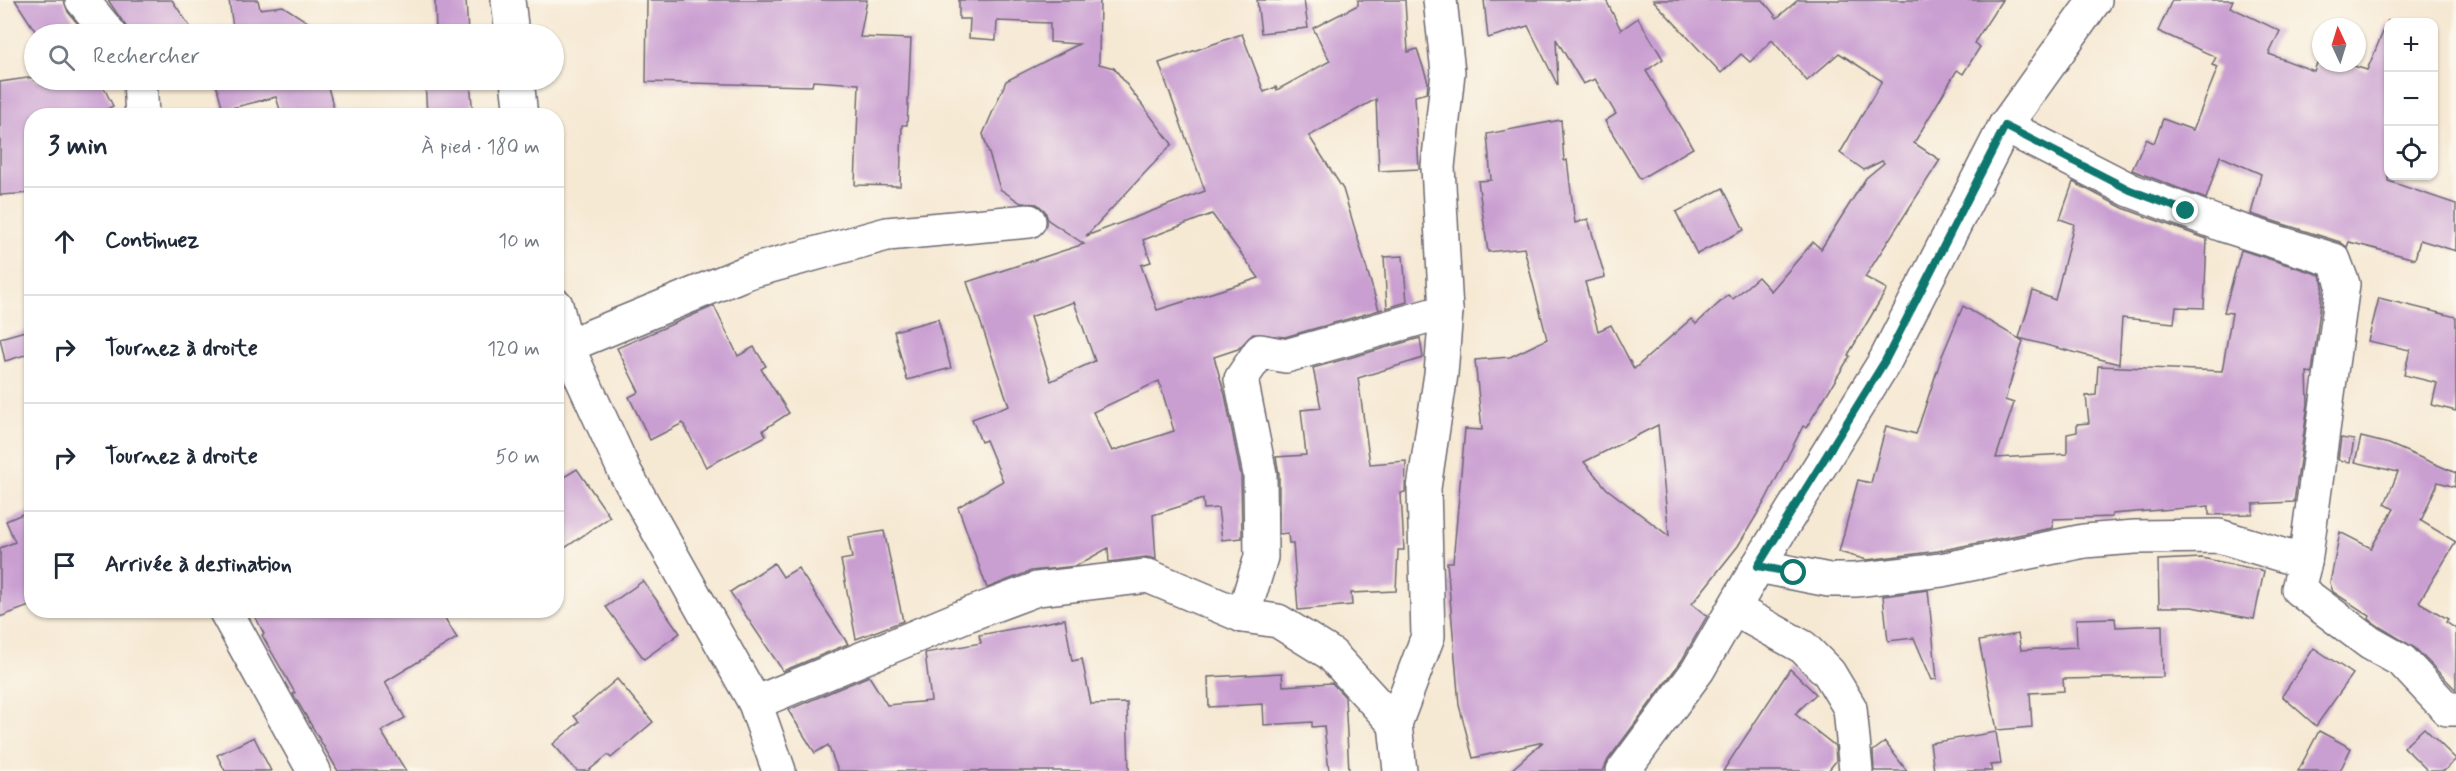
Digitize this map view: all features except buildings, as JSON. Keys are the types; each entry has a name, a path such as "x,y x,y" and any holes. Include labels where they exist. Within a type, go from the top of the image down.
{"street":[{"path":"82,0 102,24"},
{"path":"508,0 511,24"},
{"path":"1400,771 1395,724 1428,636 1424,488 1441,374 1446,311 1438,167 1448,72 1440,0"},
{"path":"1623,771 1698,670 1758,566 1885,361 2005,126 2095,0"},
{"path":"141,90 142,108"},
{"path":"518,90 520,108"},
{"path":"2005,126 2130,190 2223,225 2334,260 2343,284 2305,562 2298,589 2370,644 2402,661 2447,709 2456,709"},
{"path":"567,346 748,272 887,234 1029,221"},
{"path":"1243,616 1261,557 1260,474 1241,379 1260,351 1286,357 1446,311"},
{"path":"564,335 567,346 625,472 755,703 779,771"},
{"path":"1758,566 1829,580 1855,580 1941,570 2084,541 2135,537 2219,536 2305,562"},
{"path":"755,703 962,617 1037,589 1148,576 1243,616 1278,621 1331,654 1395,724"},
{"path":"1734,609 1803,647 1829,673 1850,708 1857,771"},
{"path":"229,618 314,771"}],"route":[{"path":"1794,573 1758,566 1885,361 2005,126 2130,190 2186,211"}]}
